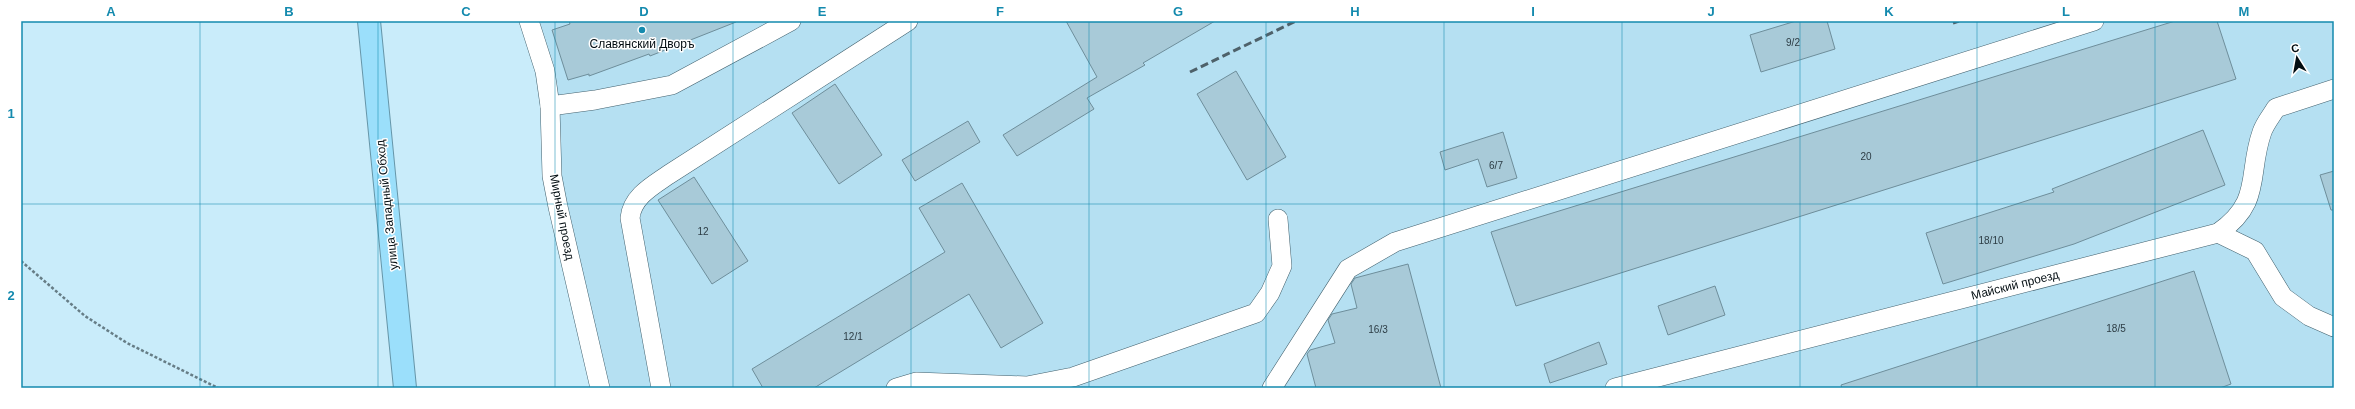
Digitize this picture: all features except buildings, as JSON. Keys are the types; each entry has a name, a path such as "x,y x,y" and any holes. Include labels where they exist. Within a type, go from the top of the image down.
{"highway":[{"name":"улица Западный Обход","path":"357,21 392,388"},
{"name":"улица Западный Обход","path":"369,21 405,388"}],"lane":[{"name":"Мирный проезд","path":"530,21 545,71 550,106 552,176 600,388"},
{"path":"550,106 595,100 672,85 791,21"},
{"path":"661,388 630,218 634,203 642,194 668,175 908,21"},
{"path":"1272,388 1348,270 1395,242 2094,21"},
{"name":"Майский проезд","path":"1615,388 2218,233 2235,222 2250,195 2262,132 2276,108 2334,89"},
{"path":"896,388 916,382 1027,386 1073,377 1256,313 1270,293 1282,266 1278,219"},
{"path":"2218,233 2255,251 2284,297 2309,316 2334,327"}],"path":[{"path":"21,261 84,316 127,343 218,388"}],"shaded area":[{"path":"534,21 2334,21 2334,388 609,388 560,196"}],"railway":[{"path":"1190,72 1296,21"},
{"path":"1953,23 1959,21"}],"place":[{"name":"Cлавянский Дворъ","path":"642,30"}]}
